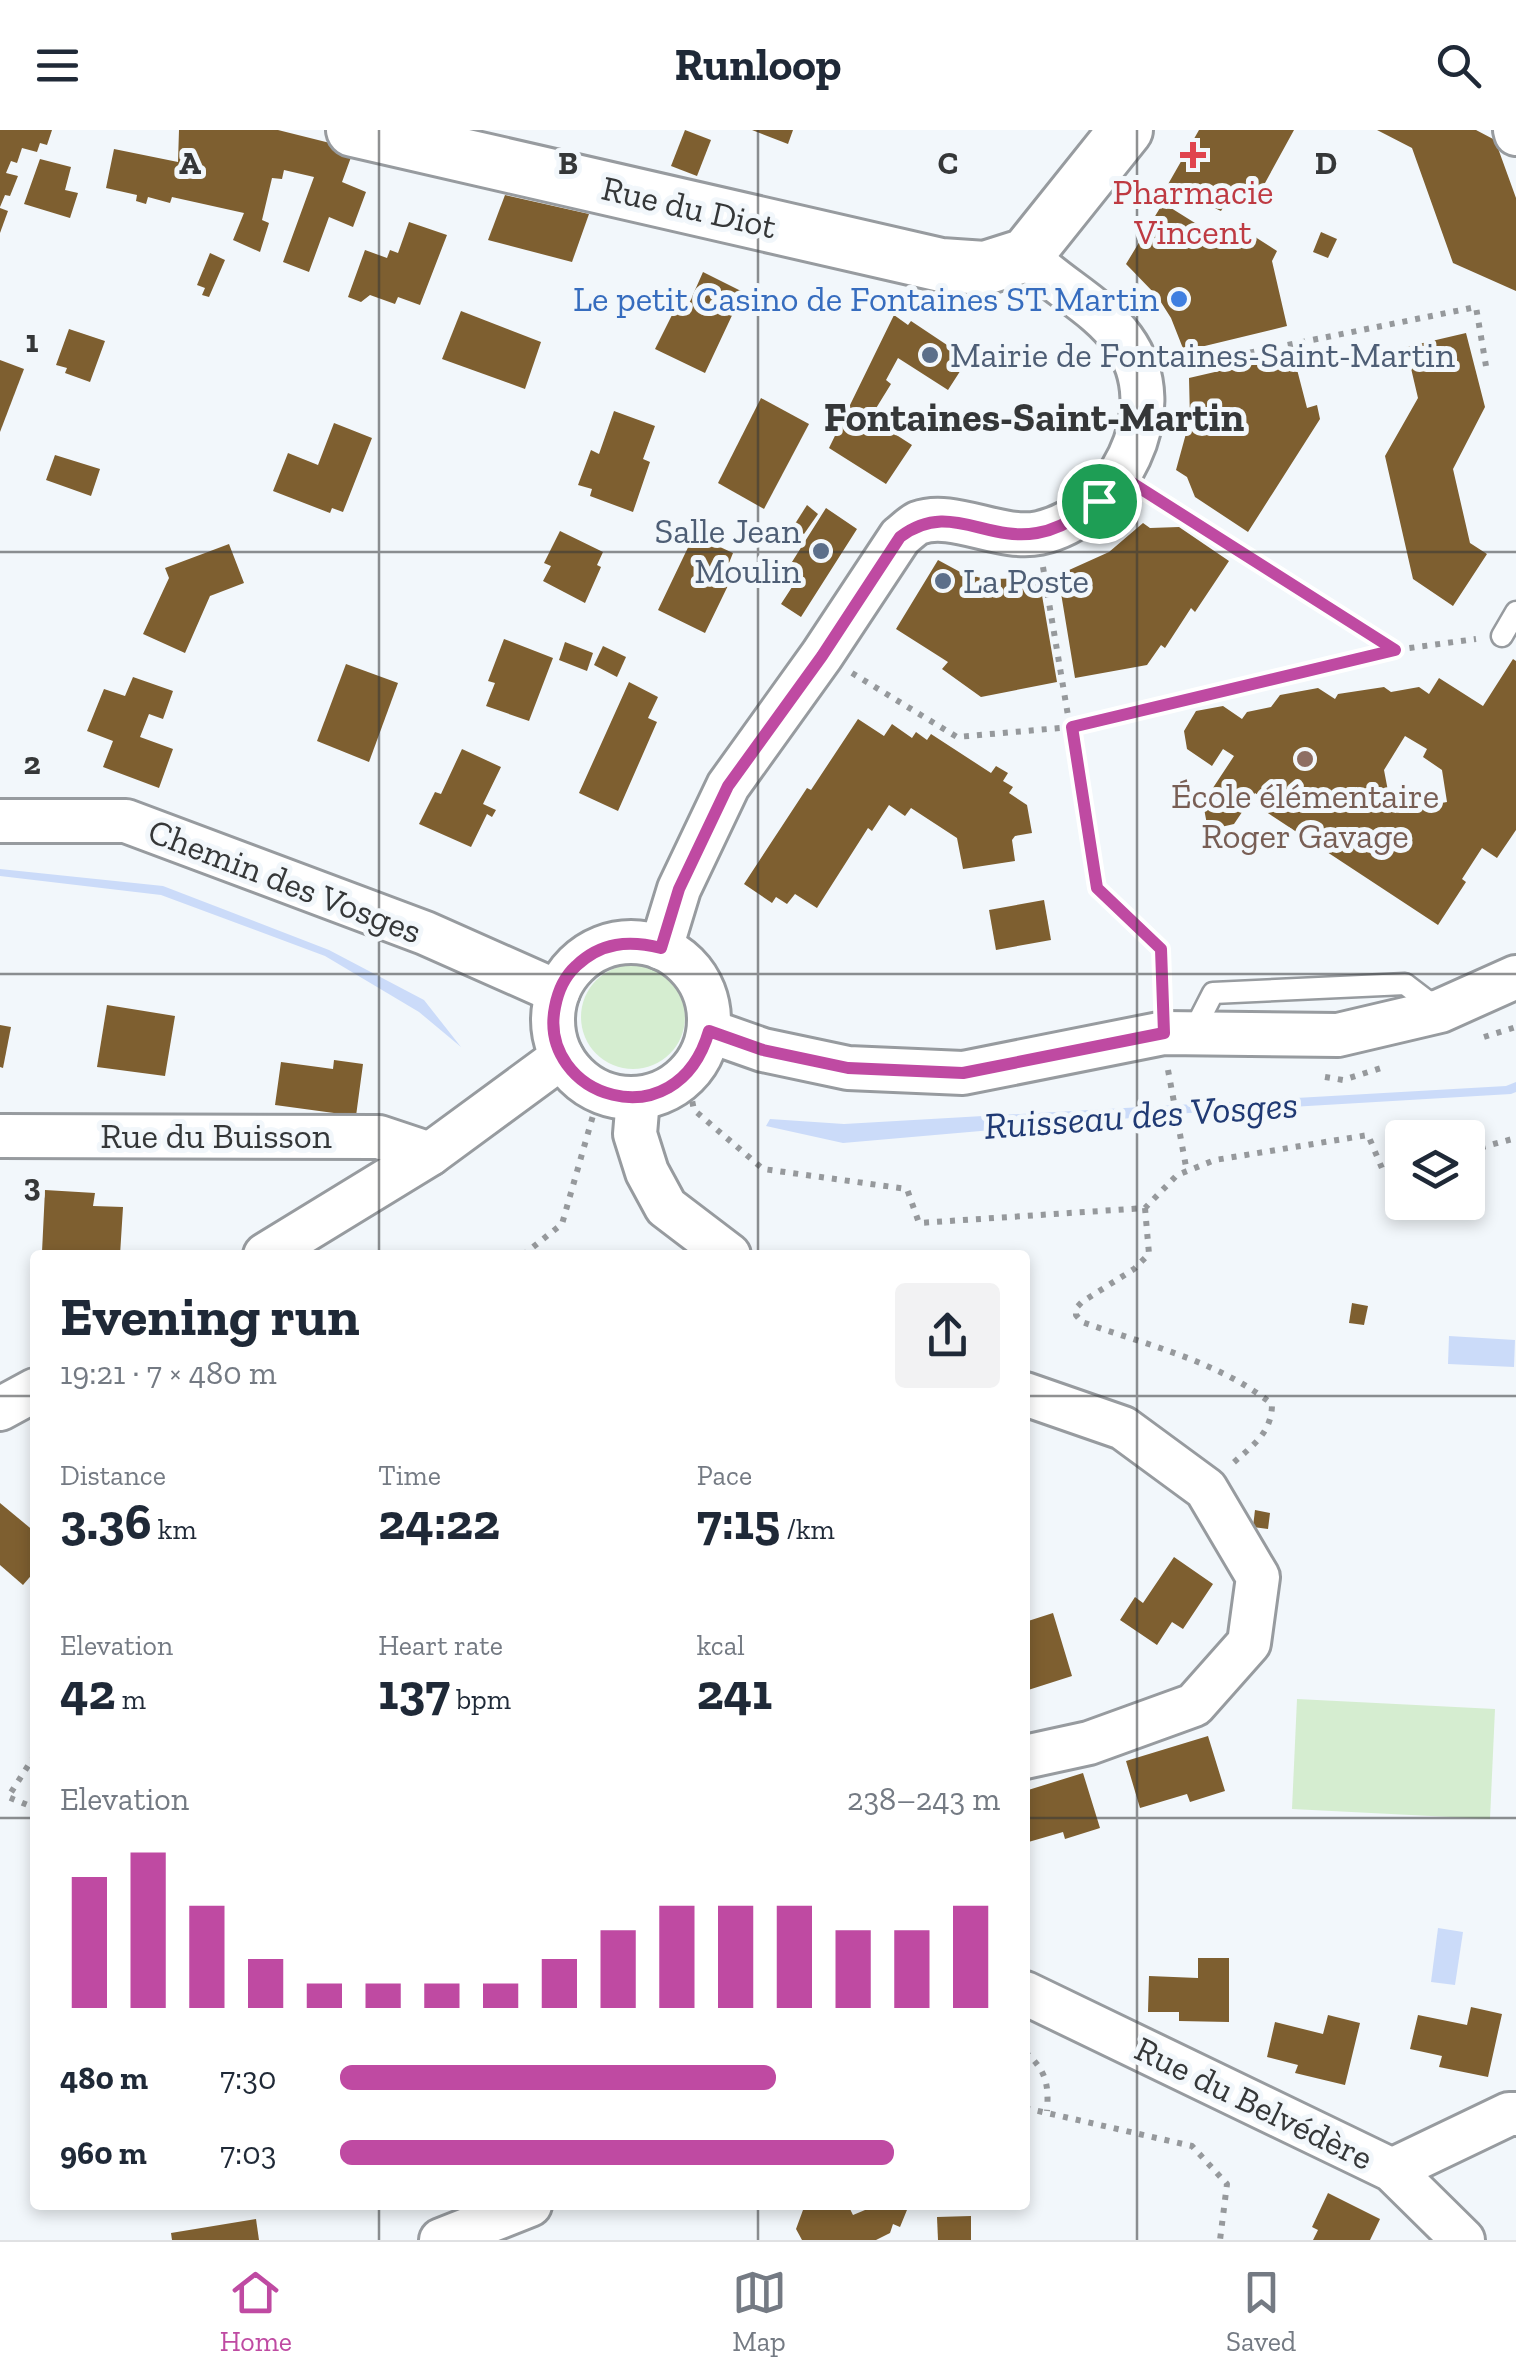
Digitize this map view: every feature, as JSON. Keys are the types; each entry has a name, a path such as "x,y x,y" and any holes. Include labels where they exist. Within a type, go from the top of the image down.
{"street":[{"name":"Rue du Diot","path":"353,130 941,265 984,268 1026,256"},
{"path":"661,948 679,889 728,786 822,656 900,537 918,523 945,520 992,532 1037,533 1073,519 1099,501 1121,476 1141,414 1139,375 1126,343 1098,310 1044,274 1026,256 1126,130"},
{"name":"Chemin des Vosges","path":"0,821 126,821 424,933 558,992"},
{"path":"637,942 661,948 683,962 699,981 708,1005 709,1031 702,1055 687,1076 664,1091 619,1095 578,1077 562,1057 555,1036 558,992 571,970 589,954 612,944 637,942"},
{"path":"709,1031 763,1050 848,1068 963,1073 1173,1039 1338,1035 1440,1012 1516,976"},
{"path":"273,1250 430,1154 562,1057"},
{"path":"619,1095 647,1172 666,1207 722,1250"},
{"name":"Rue du Buisson","path":"0,1136 380,1137 430,1154"},
{"path":"0,1410 30,1393"},
{"path":"1030,1396 1123,1428 1206,1489 1258,1577 1249,1643 1194,1705 1089,1743 1030,1756"},
{"name":"Rue du Belvédère","path":"1030,1995 1392,2170 1463,2240"},
{"path":"1392,2170 1516,2114"},
{"path":"441,2240 517,2210"}],"lane":[{"path":"1502,636 1516,612"}],"path":[{"path":"1139,375 1476,306 1486,372"},
{"path":"1121,476 1395,650"},
{"path":"1037,533 1097,888 1161,949 1186,1172"},
{"path":"822,656 957,737 1072,727 1395,650 1502,636"},
{"path":"687,1076 694,1110 763,1169 906,1189 919,1223 1145,1208 1176,1176 1215,1160 1368,1135 1385,1173"},
{"path":"529,1250 562,1224 619,1095"},
{"path":"1485,1146 1516,1138"},
{"path":"1145,1208 1148,1254 1134,1269 1082,1302 1076,1315 1082,1322 1246,1383 1272,1404 1272,1419 1266,1432 1206,1489"},
{"path":"30,1762 8,1798 30,1806"},
{"path":"1030,2056 1040,2065 1049,2085 1047,2111"},
{"path":"1030,2109 1192,2146 1227,2184 1220,2240"}],"green space":[{"path":"633,965 653,969 670,980 681,997 685,1017 681,1037 670,1054 653,1065 633,1069 613,1065 596,1054 585,1037 581,1017 585,997 596,980 613,969"},
{"path":"1297,1699 1495,1709 1490,1819 1292,1809"}],"water":[{"path":"0,869 163,886 329,950 424,1000 461,1047 419,1012 325,956 161,895 0,876"},
{"name":"Ruisseau des Vosges","path":"1516,1082 1516,1092 1511,1094 1189,1113 843,1143 766,1126 770,1119 844,1124 1506,1086"},
{"path":"1449,1336 1515,1340 1514,1367 1448,1364"},
{"path":"1438,1928 1463,1932 1455,1985 1431,1982"}],"building":[{"path":"0,130 52,130 47,145 40,143 37,152 22,148 17,163 11,161 6,173 18,176 10,196 5,195 0,207"},
{"path":"179,130 278,130 354,149 342,182 366,192 353,227 329,217 309,272 283,262 314,177 284,170 282,179 272,178 262,220 269,223 260,252 233,240 244,213 172,197 170,203 148,197 146,204 136,201 137,195 106,188 114,149 178,162"},
{"path":"685,130 711,140 697,176 671,166"},
{"path":"752,130 793,130 788,144"},
{"path":"1199,130 1294,130 1254,203 1232,191 1221,211 1167,186"},
{"path":"1377,130 1476,130 1495,140 1516,198 1516,291 1453,263 1412,148"},
{"path":"40,159 71,167 65,190 78,193 70,218 24,204"},
{"path":"505,195 589,214 572,262 488,240"},
{"path":"1163,203 1227,243 1238,226 1277,251 1272,261 1287,326 1184,351 1157,296 1126,264"},
{"path":"0,208 8,211 0,233"},
{"path":"409,222 447,235 420,305 398,297 395,304 370,295 361,302 348,297 365,250 387,258 390,250 398,253"},
{"path":"1321,232 1337,239 1328,258 1313,252"},
{"path":"210,253 225,260 209,297 202,295 205,288 197,285"},
{"path":"703,272 743,292 705,373 655,349 674,311 684,315"},
{"path":"461,311 541,342 525,389 442,359"},
{"path":"894,315 908,325 911,321 966,362 948,390 898,358 886,380 891,384 870,418 912,445 886,484 829,448"},
{"path":"69,329 105,341 90,382 65,373 67,368 56,365"},
{"path":"1466,333 1485,407 1453,469 1470,543 1487,554 1453,606 1413,579 1385,456 1418,398 1406,347"},
{"path":"1293,354 1307,408 1317,405 1320,419 1248,532 1195,497 1187,477 1176,470 1190,419 1189,378"},
{"path":"0,360 24,369 0,432"},
{"path":"761,398 809,424 764,509 718,483"},
{"path":"614,411 655,426 643,459 650,462 633,512 590,496 592,489 578,485 591,450 599,454"},
{"path":"334,423 372,438 343,512 332,508 330,513 273,491 288,453 318,465"},
{"path":"55,455 100,469 91,496 46,480"},
{"path":"807,505 818,514 804,534 793,527"},
{"name":"Salle Jean Moulin","path":"826,508 857,529 801,617 781,604 796,581 785,573"},
{"path":"1143,523 1150,528 1179,527 1229,561 1195,612 1191,608 1165,648 1161,645 1147,665 1075,678 1058,575 1109,552"},
{"path":"560,531 603,552 597,565 601,567 585,603 543,581 551,566 544,563"},
{"path":"694,535 733,553 729,563 737,567 705,633 658,610"},
{"path":"229,544 244,583 210,596 185,653 143,634 169,578 165,568"},
{"path":"938,560 962,573 985,579 1039,578 1057,682 981,697 942,669 948,662 896,629"},
{"path":"504,639 553,658 529,721 486,706 495,683 488,681"},
{"path":"565,642 593,653 587,671 559,660"},
{"path":"603,646 626,657 617,677 594,665"},
{"path":"1513,659 1516,661 1516,830 1497,858 1482,848 1438,925 1257,806 1263,798 1255,793 1234,824 1208,830 1203,803 1234,756 1223,749 1212,766 1187,749 1184,731 1196,711 1223,706 1242,719 1247,712 1271,707 1280,695 1318,688 1335,699 1338,694 1384,687 1391,692 1419,687 1429,694 1439,678 1483,706","holes":["1405,736 1427,749 1423,757 1442,770 1447,802 1392,812 1384,770"]},
{"path":"346,664 398,683 369,762 317,741"},
{"path":"133,677 173,691 163,719 149,714 140,737 173,749 159,788 103,767 113,741 87,731 104,689 125,696"},
{"path":"629,682 658,697 648,718 657,722 618,811 579,793"},
{"path":"858,719 884,736 892,724 912,738 916,732 927,740 931,734 991,773 996,766 1008,773 1003,781 1013,787 1009,793 1027,805 1032,833 1012,840 1015,861 963,869 957,838 911,808 905,816 889,805 872,831 868,828 817,908 795,894 787,904 776,897 772,903 744,884"},
{"path":"462,749 501,767 483,804 496,810 492,817 487,814 471,847 419,824 435,792 441,794"},
{"path":"1044,900 1051,940 996,950 989,910"},
{"path":"107,1005 175,1016 165,1076 97,1067"},
{"path":"0,1025 11,1027 3,1068 0,1067"},
{"path":"334,1060 363,1064 356,1116 275,1105 281,1062 333,1069"},
{"path":"45,1190 95,1193 93,1206 123,1207 120,1250 42,1250"},
{"path":"1352,1303 1368,1306 1364,1325 1349,1323"},
{"path":"0,1503 30,1528 30,1577 23,1585 0,1565"},
{"path":"1255,1510 1270,1513 1268,1529 1253,1527"},
{"path":"1174,1557 1213,1584 1183,1629 1172,1622 1157,1645 1120,1620 1135,1597 1143,1603"},
{"path":"1053,1613 1072,1676 1030,1689 1030,1620"},
{"path":"1208,1736 1225,1791 1190,1802 1187,1794 1140,1808 1126,1761"},
{"path":"1083,1773 1100,1828 1065,1839 1063,1832 1030,1842 1030,1789"},
{"path":"1198,1958 1229,1958 1229,2022 1179,2021 1179,2012 1148,2012 1149,1976 1198,1978"},
{"path":"1471,2007 1502,2014 1488,2077 1439,2067 1442,2056 1410,2049 1418,2015 1467,2025"},
{"path":"1328,2015 1360,2023 1345,2085 1295,2073 1298,2065 1267,2057 1275,2022 1323,2034"},
{"path":"1328,2193 1380,2219 1370,2240 1313,2240 1318,2230 1312,2227"},
{"path":"803,2210 850,2210 853,2215 865,2210 907,2210 900,2227 893,2224 890,2233 876,2240 802,2240 796,2229"},
{"path":"971,2216 971,2240 938,2240 937,2217"},
{"path":"256,2219 259,2240 172,2240 171,2233"}],"place":[{"name":"Pharmacie Vincent","path":"1193,155"},
{"name":"Le petit Casino de Fontaines ST Martin","path":"1179,299"},
{"name":"Mairie de Fontaines-Saint-Martin","path":"930,355"},
{"name":"Salle Jean Moulin","path":"821,551"},
{"name":"La Poste","path":"943,581"},
{"name":"École élémentaire Roger Gavage","path":"1305,759"}],"district":[{"name":"Fontaines-Saint-Martin","path":"1034,417"}],"route":[{"path":"1121,476 1395,650 1072,727 1097,888 1161,949 1164,1033 963,1073 848,1068 763,1050 709,1031 702,1055 687,1076 664,1091 638,1098 600,1092 578,1077 562,1057 555,1036 558,992 571,970 589,954 612,944 637,942 661,948 679,889 728,786 822,656 900,537 918,523 945,520 992,532 1037,533 1073,519 1099,501 1121,476"}]}
